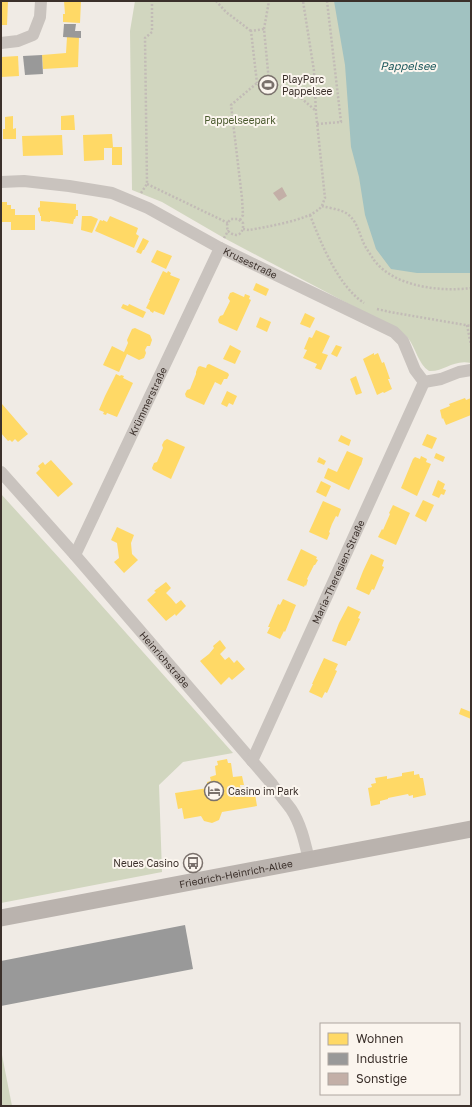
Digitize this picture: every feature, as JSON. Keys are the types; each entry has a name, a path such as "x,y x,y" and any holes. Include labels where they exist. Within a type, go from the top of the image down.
{"main road":[{"name":"Friedrich-Heinrich-Allee","path":"1,918 471,829"}],"street":[{"path":"1,43 18,42 33,35 40,17 41,1"},
{"name":"Krusestraße","path":"1,182 24,181 112,193 148,208 220,248 394,332 403,341 415,370 424,382"},
{"name":"Krümmerstraße","path":"75,555 220,248"},
{"path":"424,382 441,380 459,372 471,370"},
{"name":"Maria-Theresien-Straße","path":"252,761 424,382"},
{"name":"Heinrichstraße","path":"1,472 75,555 252,761 292,810 301,829 309,860"}],"path":[{"path":"135,202 147,184 145,38 152,32 152,1"},
{"path":"269,1 264,29 269,82"},
{"path":"243,229 249,230 299,219 310,215 322,206 325,198 315,110 314,71 303,1"},
{"path":"317,124 341,122 327,1"},
{"path":"218,2 226,12 251,31 264,29"},
{"path":"251,31 257,83"},
{"path":"240,220 243,215 243,209 231,105 257,83 269,82 287,89 315,110"},
{"path":"147,184 228,223"},
{"path":"322,206 346,213 355,222 360,230 365,245 375,261 386,271 398,278 413,284 439,289 471,288"},
{"path":"310,215 320,239 344,284 362,302 369,305"},
{"path":"220,248 228,231 228,223 231,219 238,219 243,223 241,233 232,235 228,231"},
{"path":"376,309 471,326"},
{"path":"467,325 471,345"}],"green space":[{"name":"Pappelseepark","path":"135,1 471,1 471,363 459,363 439,370 429,371 422,364 408,338 398,330 224,238 162,202 132,190 130,31"},
{"path":"1,494 233,753 183,762 159,785 162,872 1,903"},
{"path":"1,1050 12,1106 1,1106"}],"water":[{"name":"Pappelsee","path":"334,1 471,1 471,273 417,273 391,269 376,249 365,215 359,177 351,147 345,65"}],"building: Wohnen":[{"path":"1,1 8,1 7,25 1,25"},
{"path":"64,1 81,1 80,23 63,22 63,14 65,14"},
{"path":"67,37 79,37 78,67 43,69 42,55 66,53"},
{"path":"18,56 19,76 1,77 1,57"},
{"path":"74,115 75,130 61,130 61,116"},
{"path":"13,116 13,129 16,128 16,139 3,139 5,117"},
{"path":"112,134 113,147 122,147 122,165 112,165 112,148 104,148 104,160 84,161 83,135"},
{"path":"62,135 63,155 23,156 22,136"},
{"path":"40,201 76,204 78,216 74,219 73,224 41,221 41,216 38,210 40,207"},
{"path":"1,202 7,202 7,205 11,205 11,209 15,209 15,215 35,215 35,230 11,230 11,222 1,222"},
{"path":"82,216 91,216 98,219 92,233 81,230"},
{"path":"110,216 138,228 136,234 139,236 134,248 95,231 100,220 107,222"},
{"path":"143,238 149,241 141,254 136,252"},
{"path":"157,250 172,256 166,269 151,262"},
{"path":"163,271 167,273 168,271 171,273 170,275 180,279 164,315 154,311 153,313 146,308"},
{"path":"256,283 269,289 266,296 253,290"},
{"path":"233,292 244,297 245,294 250,296 249,299 251,300 237,331 219,323 218,320 220,316 223,315 230,301 228,298 230,293"},
{"path":"123,304 128,306 129,304 146,312 143,318 121,308"},
{"path":"305,313 315,318 310,328 300,324"},
{"path":"260,317 271,322 267,332 256,327"},
{"path":"135,328 150,335 152,340 150,346 147,346 145,350 146,353 144,358 139,360 127,354 119,372 103,365 112,346 124,352 132,329"},
{"path":"316,330 330,336 322,353 328,355 321,370 315,368 317,364 303,358 307,350 304,349 309,337 312,338"},
{"path":"230,345 241,351 235,364 223,359"},
{"path":"336,345 342,347 337,357 331,354"},
{"path":"374,353 374,355 378,353 382,363 384,362 392,389 377,395 363,359"},
{"path":"209,364 228,373 229,375 227,379 224,379 221,385 215,382 204,405 186,397 185,394 187,390 190,389 198,367 200,366 206,368"},
{"path":"116,374 124,376 123,378 133,383 117,417 107,413 106,415 103,414 104,412 99,410"},
{"path":"356,376 362,393 356,395 350,379"},
{"path":"227,391 237,396 233,405 229,403 227,407 221,404"},
{"path":"465,398 466,400 471,398 471,415 446,425 443,418 442,419 440,410 450,406 449,404"},
{"path":"2,404 28,434 18,442 15,439 12,442 10,440 8,441 1,433"},
{"path":"427,434 437,438 432,449 422,445"},
{"path":"341,435 351,440 349,446 338,441"},
{"path":"167,439 185,447 171,479 153,470 152,468 154,463 157,462 163,448 162,445 164,441"},
{"path":"347,451 363,458 349,490 324,478 328,468 337,472"},
{"path":"436,453 445,457 443,462 434,458"},
{"path":"421,456 427,459 426,462 431,464 417,496 401,488 413,459 415,457 420,459"},
{"path":"319,457 326,461 324,465 317,462"},
{"path":"51,460 73,484 58,497 36,473 40,469 38,466 43,462 45,465"},
{"path":"438,480 445,484 443,489 446,490 444,495 441,494 439,498 432,495"},
{"path":"321,481 331,486 326,497 316,492"},
{"path":"423,500 434,505 426,522 415,516"},
{"path":"323,501 341,509 338,517 336,516 332,524 327,540 309,532"},
{"path":"393,505 410,513 396,545 378,537 382,529 383,530"},
{"path":"117,527 134,535 131,543 132,554 138,560 124,573 114,562 119,558 118,550 117,543 111,540"},
{"path":"301,549 317,557 316,559 318,560 307,579 306,586 305,585 304,587 287,580"},
{"path":"371,554 384,560 382,566 384,567 374,590 372,589 369,595 356,589"},
{"path":"166,582 171,588 166,593 176,604 181,600 186,606 176,616 175,614 166,621 147,600 156,592 154,591"},
{"path":"283,599 296,605 285,632 284,631 280,639 267,633 278,604 280,605"},
{"path":"348,606 361,612 358,618 360,619 350,641 348,641 346,646 332,641"},
{"path":"220,640 226,648 220,654 225,660 229,657 234,663 237,660 245,669 232,680 229,677 221,685 200,661 209,654 214,648 213,646"},
{"path":"324,658 338,664 335,670 337,671 327,693 325,692 322,698 309,692"},
{"path":"461,708 471,712 471,719 459,714"},
{"name":"Casino im Park","path":"227,759 228,763 231,763 233,777 242,776 244,785 240,785 241,793 247,792 248,795 255,794 257,806 222,812 219,820 212,823 204,821 201,816 184,819 182,808 178,809 175,793 208,788 207,782 211,781 210,777 216,775 215,766 218,765 217,761"},
{"path":"414,771 414,775 419,774 420,778 423,778 426,795 413,798 413,795 409,796 408,794 388,798 380,801 380,804 371,806 368,788 372,787 371,784 376,783 375,778 387,776 387,779 402,776 402,773"}],"building: Industrie":[{"path":"64,24 76,24 75,31 81,31 81,38 63,37"},
{"path":"42,55 43,74 25,75 23,56"},
{"path":"185,925 193,969 1,1006 1,961"}],"building: Sonstige":[{"path":"282,187 287,196 279,201 273,193"}],"place":[{"name":"PlayParc Pappelsee","path":"268,85"},
{"name":"Casino im Park","path":"214,791"},
{"name":"Neues Casino","path":"193,863"}]}
